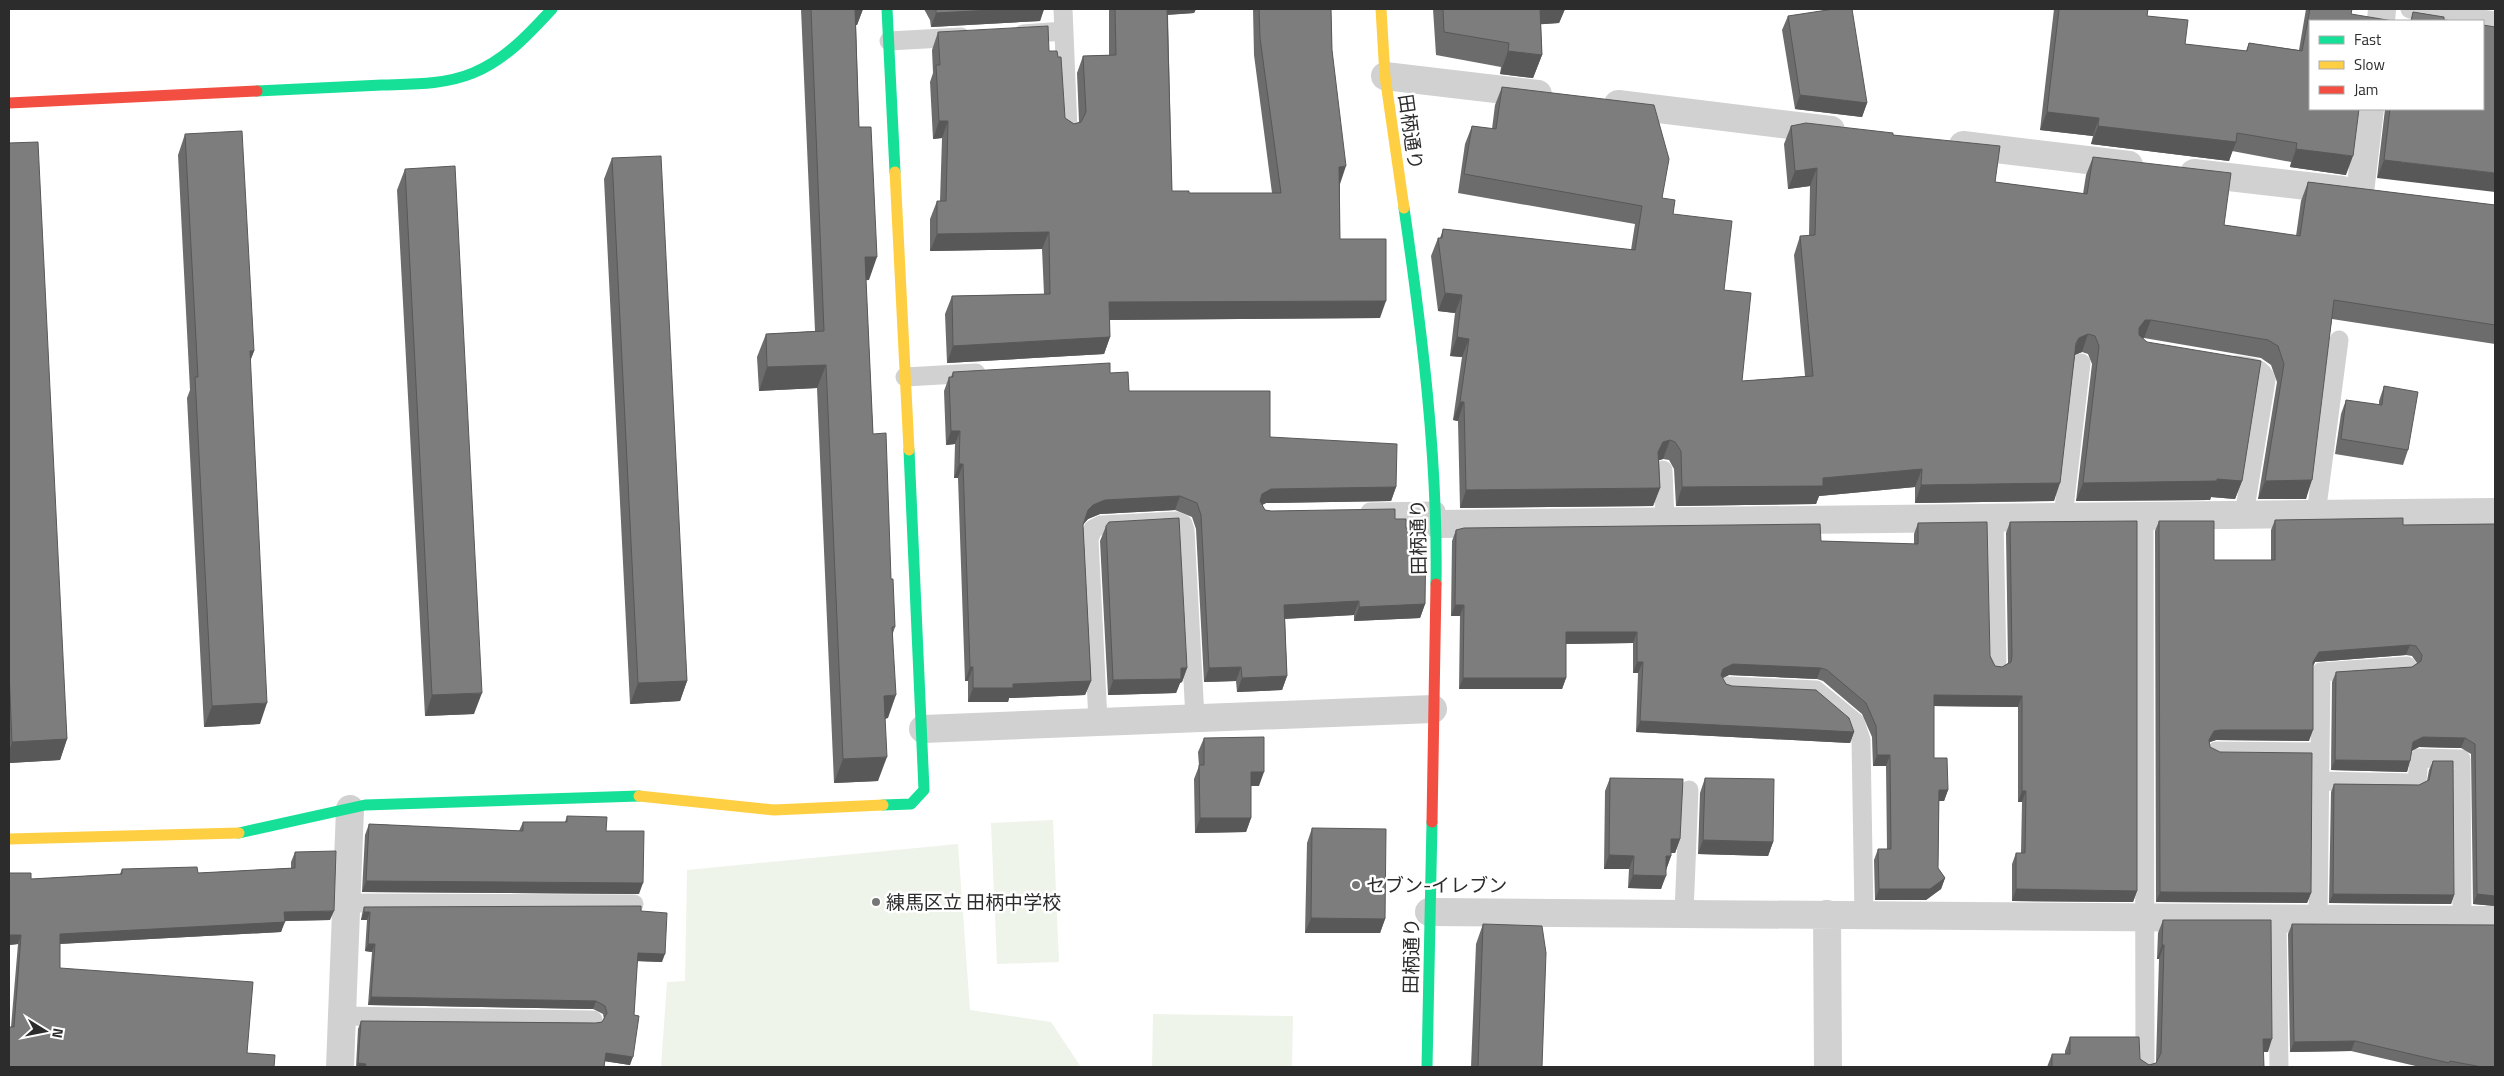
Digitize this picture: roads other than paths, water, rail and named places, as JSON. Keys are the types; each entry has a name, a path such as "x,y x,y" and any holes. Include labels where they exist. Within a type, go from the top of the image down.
{"street":[{"path":"9,103 423,83 460,78 490,63 525,38 552,9"},
{"path":"9,839 243,834 365,805 636,796 774,810 911,804 924,790 887,9"},
{"name":"田柄通り","path":"1381,9 1385,76 1407,227 1429,404 1437,517 1427,1067"},
{"path":"1385,76 1560,97"},
{"path":"1590,101 1853,132"},
{"path":"2360,192 2370,110"},
{"path":"1940,142 2389,196"},
{"path":"1437,517 1665,521 2495,512"},
{"path":"922,729 1433,709"},
{"path":"340,1067 350,809"},
{"path":"1429,912 2495,920"},
{"path":"1827,914 1828,1067"}],"lane":[{"path":"1063,9 1068,130"},
{"path":"2410,9 2495,21"},
{"path":"1006,34 1064,31"},
{"path":"889,41 976,36"},
{"path":"2316,514 2339,340"},
{"path":"2063,517 2081,362"},
{"path":"2220,362 2259,368 2264,373 2266,380 2244,515"},
{"path":"905,377 993,372"},
{"path":"1663,470 1665,521"},
{"path":"1356,512 1437,517"},
{"path":"2144,516 2145,1067"},
{"path":"1994,518 1997,667"},
{"path":"1098,721 1089,539 1093,529 1101,524 1176,521 1183,524 1185,530 1195,718"},
{"path":"2318,918 2321,672 2407,666"},
{"path":"1728,686 1816,690 1855,722 1861,740 1864,915"},
{"path":"2216,751 2320,752"},
{"path":"2320,780 2413,783 2417,782 2419,758 2461,759 2462,919"},
{"path":"1684,913 1689,790"},
{"path":"346,903 634,904"},
{"path":"2277,918 2279,1067"},
{"path":"342,1016 593,1020"}],"place":[{"name":"セブン-イレブン","path":"1356,885"},
{"name":"練馬区立 田柄中学校","path":"876,902"}]}
